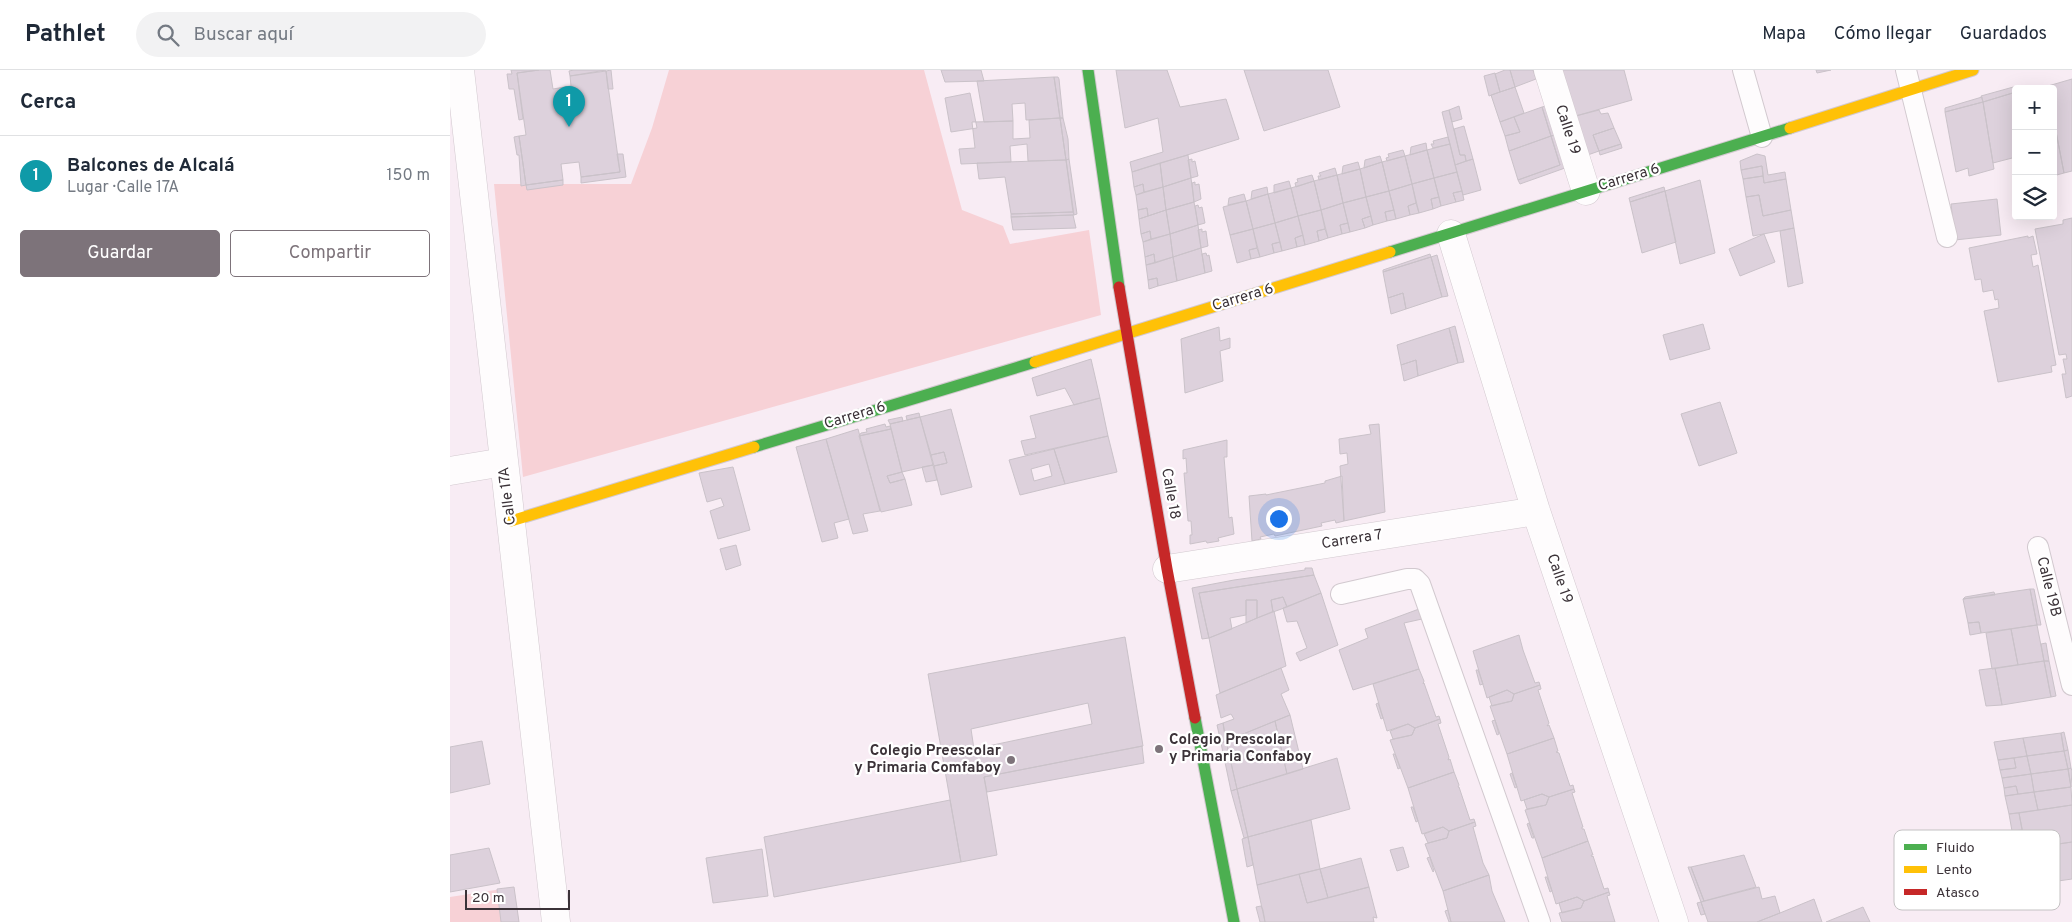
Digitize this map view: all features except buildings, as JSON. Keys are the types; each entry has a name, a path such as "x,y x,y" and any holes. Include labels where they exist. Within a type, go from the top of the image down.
{"street":[{"name":"Calle 18","path":"1088,70 1126,334 1234,922"},
{"name":"Calle 19","path":"1548,70 1586,191"},
{"name":"Carrera 6","path":"511,521 1126,334 1762,137 1908,79 1973,70"},
{"name":"Calle 17A","path":"458,88 511,521 556,922"},
{"name":"Calle 19","path":"1451,234 1536,511 1674,922"},
{"path":"450,471 504,462"},
{"name":"Carrera 7","path":"1168,569 1536,511"}],"lane":[{"path":"1743,70 1762,137"},
{"path":"1908,79 1947,237"},
{"name":"Calle 19B","path":"2038,547 2072,685"},
{"path":"1341,594 1407,580 1415,580 1420,584 1540,922"}],"shaded area":[{"path":"669,70 924,70 962,210 1003,226 1010,244 1089,230 1101,315 523,477 494,184 631,184 652,128"},
{"path":"514,887 519,922 450,922 450,897"}],"traffic: fast":[{"path":"1088,70 1119,287"},
{"path":"1390,252 1790,128"},
{"path":"754,447 1035,362"},
{"path":"1195,718 1234,922"}],"traffic: slow":[{"path":"1790,128 1973,70"},
{"path":"1035,362 1390,252"},
{"path":"511,521 754,447"}],"traffic: jam":[{"path":"1119,287 1167,569 1195,718"}],"place":[{"name":"Balcones de Alcalá","path":"569,127"},
{"name":"Colegio Prescolar y Primaria Confaboy","path":"1159,749"},
{"name":"Colegio Preescolar y Primaria Comfaboy","path":"1011,760"}]}
